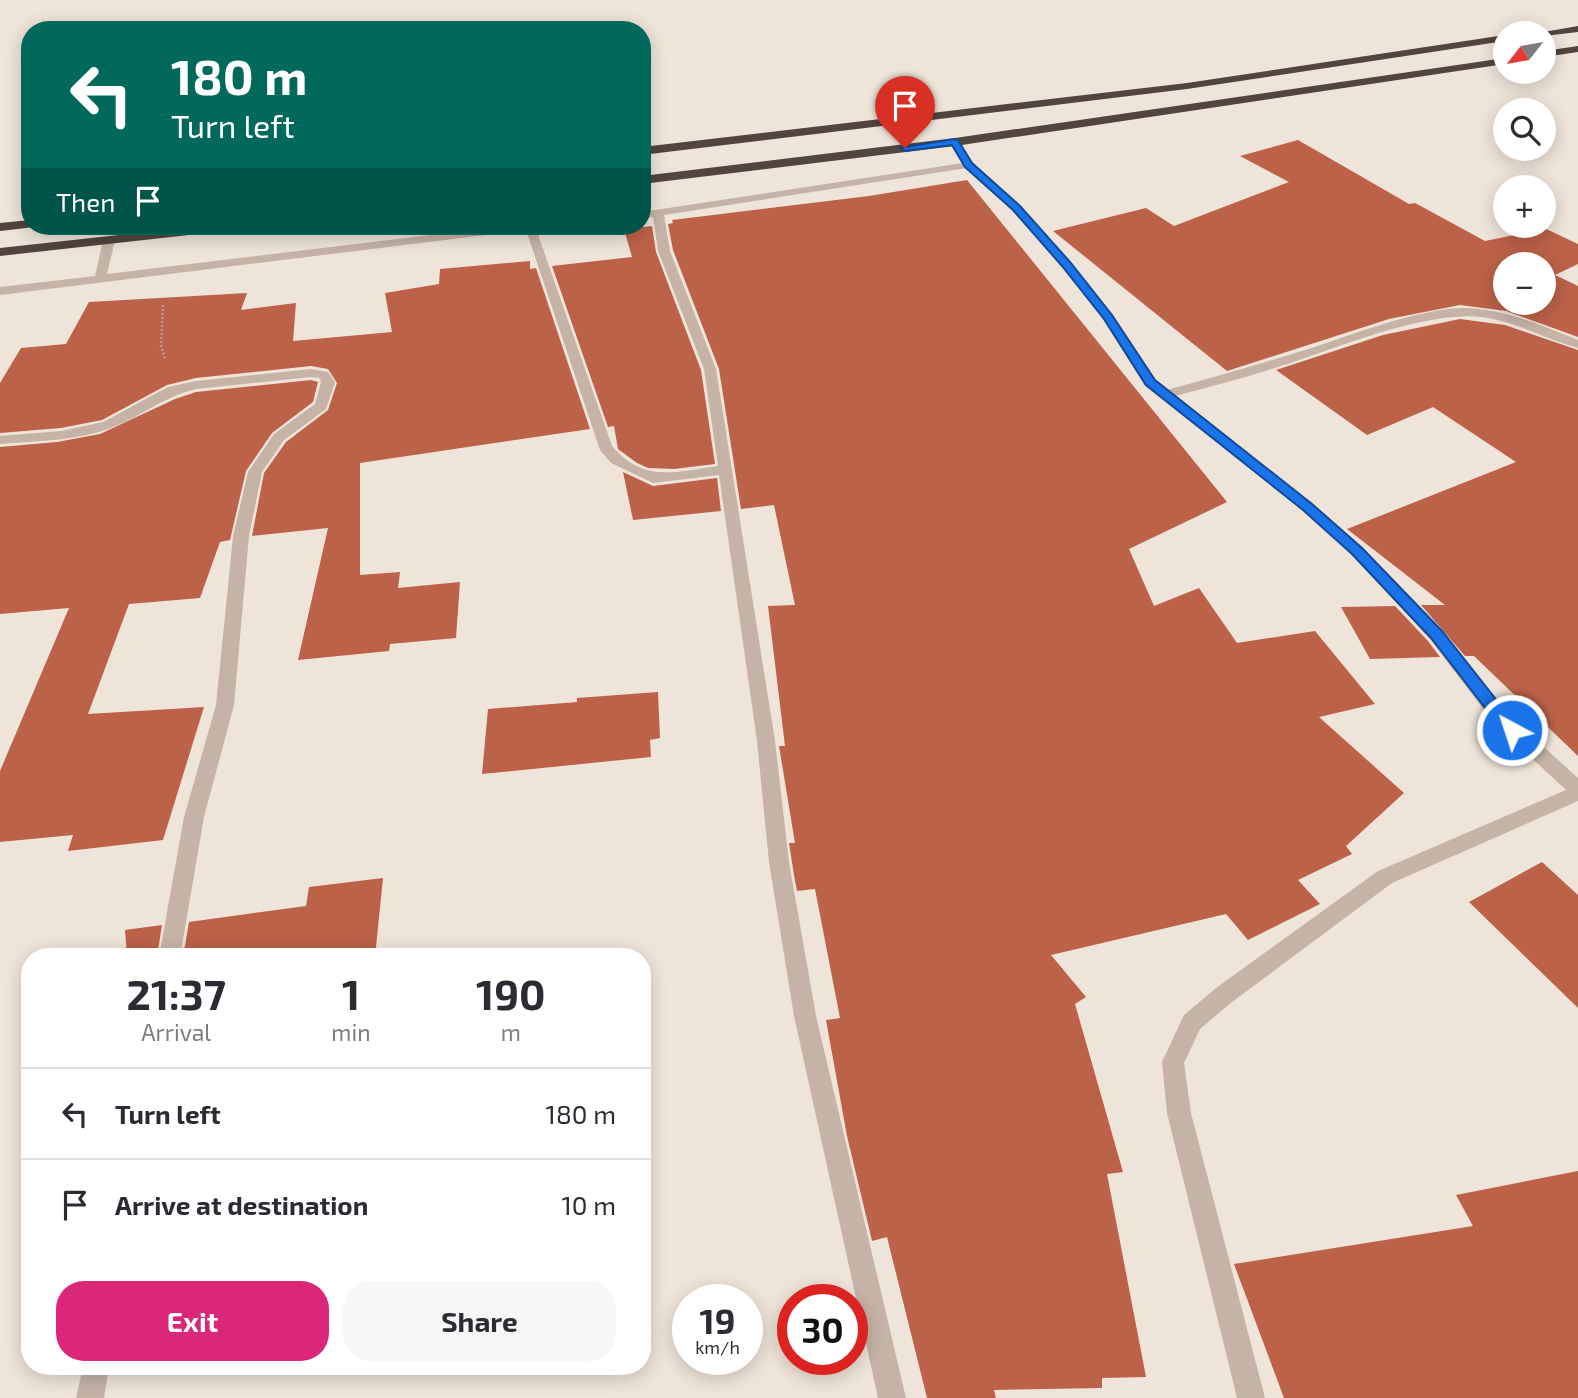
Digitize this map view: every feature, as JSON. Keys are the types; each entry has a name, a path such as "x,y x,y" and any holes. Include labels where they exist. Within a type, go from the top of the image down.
{"highway":[{"path":"1556,32 1578,29"},
{"path":"651,150 1187,86 1493,40"},
{"path":"1556,52 1578,49"},
{"path":"651,179 955,142 1493,63"},
{"path":"0,228 21,225"},
{"path":"0,252 154,235"}],"street":[{"path":"955,142 969,165 1016,208 1066,264 1108,317 1150,383 1308,507 1357,551 1436,635 1499,717 1578,791 1385,877 1224,995 1192,1022 1173,1062 1179,1113 1251,1398"},
{"path":"651,214 969,165"},
{"path":"651,217 710,369 766,741 779,862 805,1016 892,1398"},
{"path":"0,291 457,235"},
{"path":"533,235 605,447 616,460 653,479 724,470"},
{"path":"100,279 109,240"},
{"path":"1165,395 1259,369 1390,326 1458,312 1482,313 1533,326 1578,344"},
{"path":"0,440 61,435 107,425 173,390 196,385 311,373 323,375 328,382 321,407 279,437 263,457 256,472 241,536 225,705 194,817 171,948"},
{"path":"90,1398 94,1375"}],"path":[{"path":"171,270 163,300 162,346 173,390"}],"building":[{"path":"1298,140 1409,204 1415,203 1485,241 1500,238 1556,238 1556,234 1578,244 1578,264 1556,275 1556,252 1493,252 1493,309 1460,305 1389,319 1227,371 1053,231 1146,208 1174,226 1289,182 1240,156"},
{"path":"967,180 1227,502 1129,549 1154,606 1199,588 1237,643 1315,631 1375,704 1319,717 1404,793 1346,846 1352,854 1298,880 1320,904 1248,940 1226,914 1051,955 1086,997 1075,1004 1123,1172 1107,1174 1146,1377 1102,1378 1102,1388 994,1390 996,1398 927,1398 887,1237 872,1241 847,1136 826,1020 840,1018 815,889 797,891 794,875 789,843 795,843 779,746 785,746 768,606 795,605 774,505 741,509 719,369 673,250 668,224 673,223 672,220 869,196"},
{"path":"651,226 656,252 701,370 715,464 674,469 648,468 618,449 614,426 608,427 552,266 632,257 626,235 651,235"},
{"path":"530,261 530,269 536,268 590,429 360,463 360,575 400,572 398,588 460,582 456,638 390,644 389,651 298,660 328,528 252,536 264,473 286,442 328,410 337,383 328,369 311,366 196,378 167,385 102,420 61,428 0,433 0,383 21,348 66,344 89,302 247,293 241,310 296,303 293,341 392,332 385,293 439,284 440,269"},
{"path":"1556,275 1578,286 1578,337 1517,315 1556,315"},
{"path":"1460,319 1505,325 1578,350 1578,756 1474,656 1465,656 1421,605 1445,605 1347,529 1516,462 1433,407 1367,435 1276,370 1383,335"},
{"path":"311,380 318,382 313,402 272,433 246,471 230,540 220,542 200,598 129,604 88,714 204,707 163,840 68,851 73,835 0,842 0,771 69,608 0,614 0,447 57,442 100,434 196,392"},
{"path":"623,472 653,486 717,478 721,511 633,520"},
{"path":"1395,606 1440,657 1370,659 1341,607"},
{"path":"658,692 660,738 650,740 651,757 482,774 488,709"},
{"path":"1542,862 1578,895 1578,1008 1469,902"},
{"path":"383,878 376,948 185,948 189,922 306,906 309,887"},
{"path":"162,925 158,948 126,948 125,930"},
{"path":"1578,1171 1578,1398 1284,1398 1234,1264 1473,1226 1456,1195"}],"route":[{"path":"905,148 955,142 969,165 1016,208 1066,264 1108,317 1150,383 1308,507 1357,551 1436,635 1512,730"}]}
